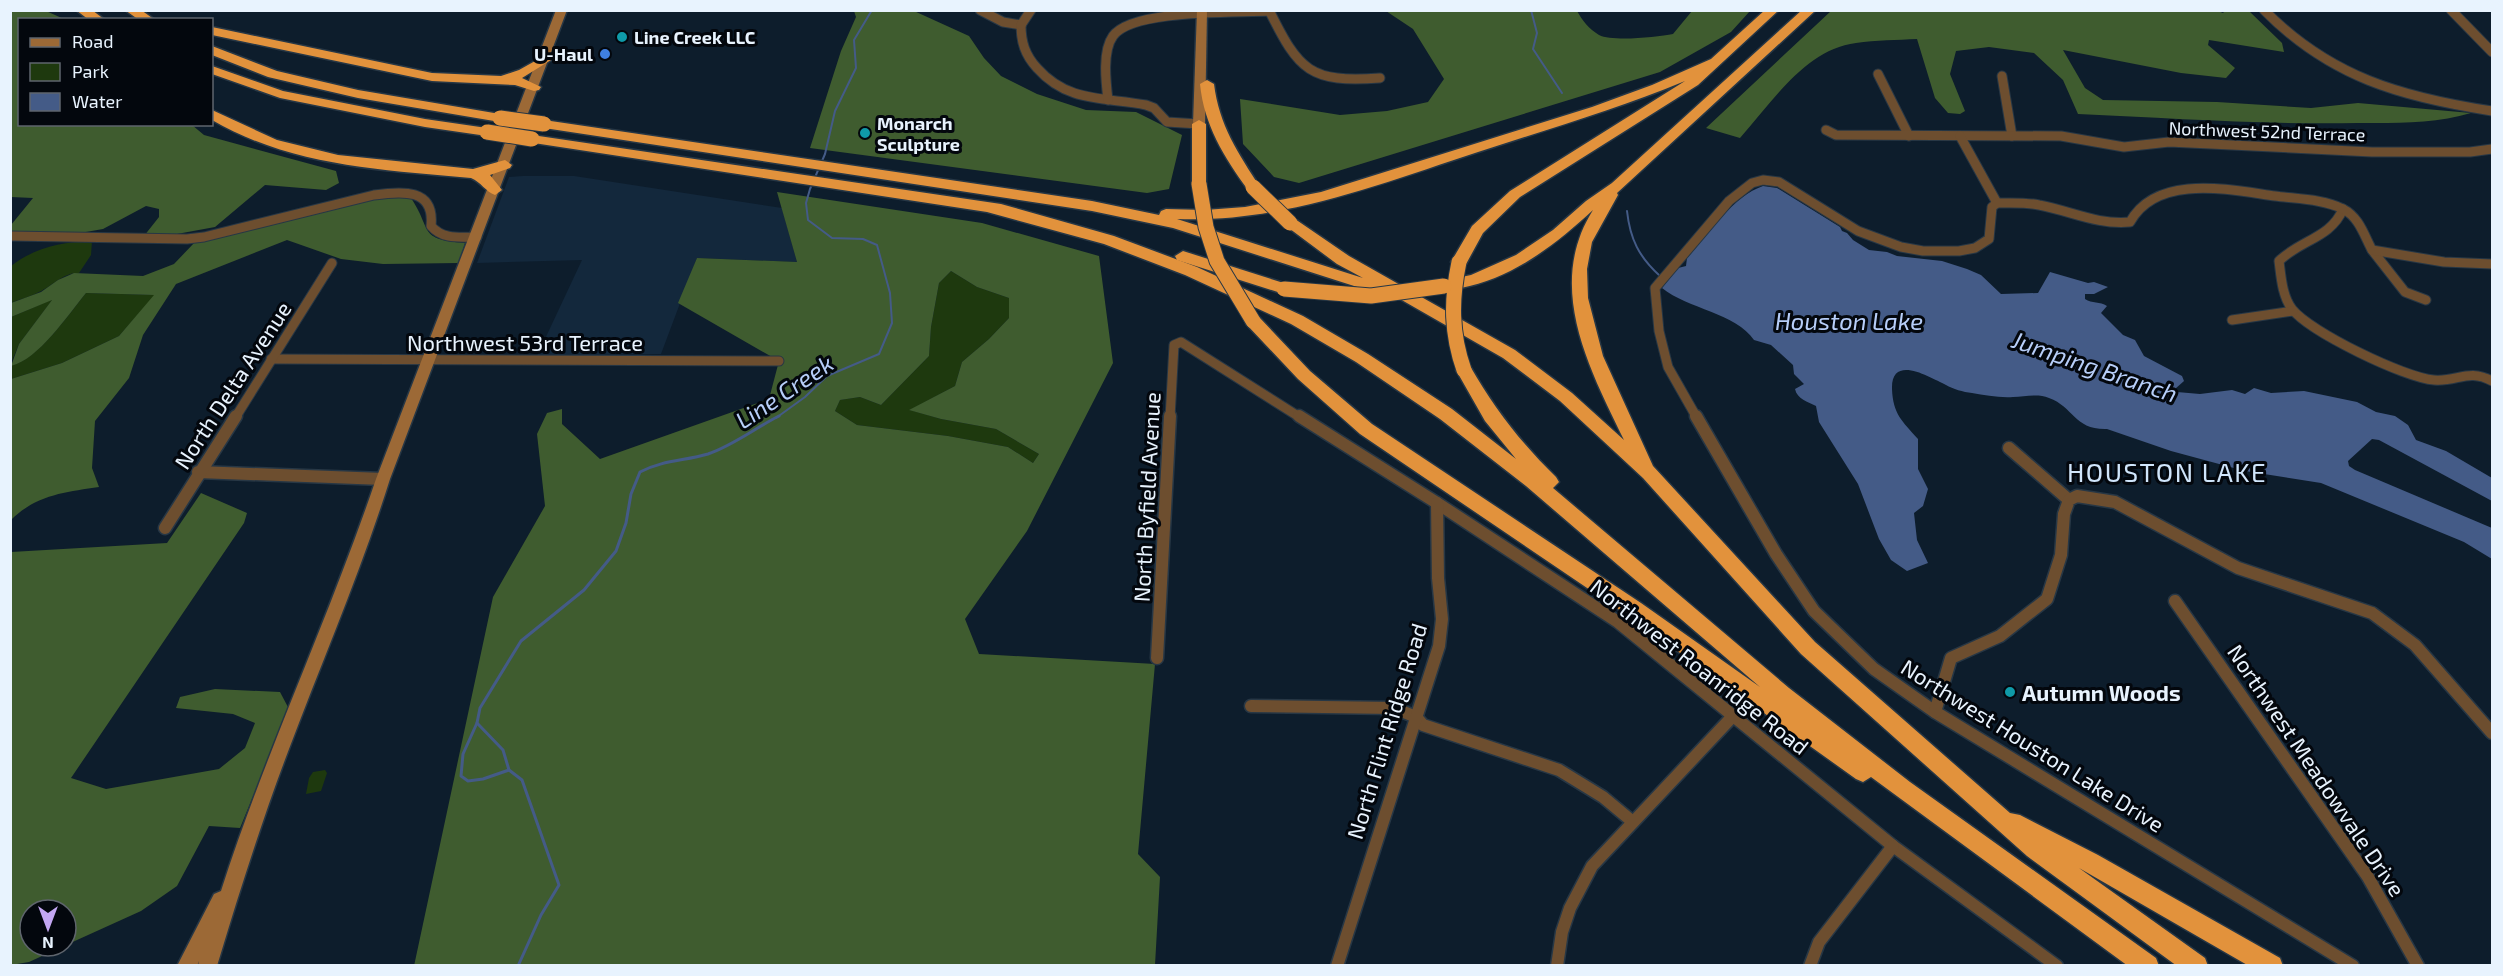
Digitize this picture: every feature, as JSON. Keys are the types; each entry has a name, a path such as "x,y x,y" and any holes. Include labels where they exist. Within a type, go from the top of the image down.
{"highway":[{"path":"82,10 96,18"},
{"path":"131,10 145,18"},
{"path":"1628,562 1601,530 1538,471 1500,430 1474,392 1457,354 1452,323 1452,292 1459,262 1477,230 1515,194 1693,82 1773,10"},
{"path":"213,70 280,94 425,123 779,174 991,208 1053,214 1107,229 1284,289 1371,296 1475,280 1522,259 1558,234 1591,204 1617,186 1810,10"},
{"path":"213,31 432,77 526,82 534,87"},
{"path":"213,50 273,74 358,94 500,118 790,159 1092,206 1179,215 1248,212 1330,194 1638,96 1715,62"},
{"path":"499,80 524,73 544,60"},
{"path":"1207,84 1214,119 1222,141 1253,187 1290,223 1344,260 1509,354 1546,381 1649,473 1808,648 2035,849 2198,966"},
{"path":"213,115 226,124 261,140 324,157 473,174 486,179 495,190"},
{"path":"1199,124 1199,184 1206,226 1217,261 1253,321 1304,375 1366,429 1634,609 1867,775 1903,789"},
{"path":"473,174 505,165"},
{"path":"1617,186 1592,224 1583,243 1580,303 1589,340 1604,379 1649,473"},
{"path":"1092,206 1176,224 1412,300"},
{"path":"991,208 1109,240 1191,271 1297,320 1362,358 1446,414 1532,481 1782,694 1903,789 2148,966"},
{"path":"1989,810 2051,841 2272,966"}],"main road":[{"path":"207,966 236,874 280,750 360,549 383,478 505,165 562,10"},
{"path":"1199,124 1202,13"},
{"path":"1202,48 1206,58 1207,84"},
{"path":"186,966 236,874"}],"street":[{"path":"980,10 1003,22 1021,25"},
{"path":"1031,10 1021,25 1020,42 1024,52 1054,86 1075,96 1146,105 1173,124 1199,124"},
{"path":"2264,10 2281,29 2309,50 2360,77 2421,98 2493,111"},
{"path":"2451,10 2493,52"},
{"path":"1108,100 1105,69 1112,37 1128,23 1151,17 1269,11 1293,57 1307,70 1342,80 1380,78"},
{"path":"1878,74 1909,136"},
{"path":"2002,76 2012,136"},
{"name":"Northwest 52nd Terrace","path":"1826,130 1836,135 2074,137 2124,147 2169,142 2372,152 2470,152 2493,149"},
{"path":"1960,136 1997,202 2040,205 2100,224 2130,222 2136,211 2149,201 2168,193 2197,188 2320,202 2343,209 2355,217 2372,250 2405,292 2426,300"},
{"name":"Northwest Houston Lake Drive","path":"1997,202 1992,207 1989,239 1981,247 1963,251 1931,253 1895,247 1865,237 1770,179 1752,183 1727,204 1655,288 1659,331 1668,367 1776,555 1814,610 1874,669 1935,712 2353,966"},
{"path":"10,236 196,238 374,195 401,193 417,196 428,203 432,214 431,226 439,234 449,237 477,237"},
{"path":"2343,209 2340,218 2331,229 2293,249 2279,261 2286,296 2293,311 2306,323 2336,339 2421,378 2436,380 2460,374 2474,374 2493,381"},
{"path":"2372,250 2444,262 2493,264"},
{"name":"North Delta Avenue","path":"165,528 198,472 332,263"},
{"path":"2232,320 2293,311"},
{"name":"Northwest Roanridge Road","path":"1181,342 1437,503 1618,622 1662,655 1732,716 1893,846 2057,966"},
{"name":"North Byfield Avenue","path":"1157,658 1174,345 1181,342"},
{"name":"Northwest 53rd Terrace","path":"271,359 779,361"},
{"path":"2009,448 2069,500"},
{"path":"198,472 383,478"},
{"path":"1935,712 1951,658 2000,636 2047,599 2061,555 2064,514 2069,500 2077,496 2115,502 2238,568 2372,613 2415,645 2493,733"},
{"name":"North Flint Ridge Road","path":"1337,966 1440,640 1442,619 1438,578 1437,503"},
{"name":"Northwest Meadowvale Drive","path":"2175,601 2368,877 2418,966"},
{"path":"1251,706 1386,707 1416,717 1423,725 1559,770 1603,797 1633,822"},
{"path":"1557,966 1562,932 1580,886 1592,866 1732,716"},
{"path":"1809,966 1819,942 1893,846"}],"shaded area":[{"path":"574,176 782,208 797,262 697,258 661,354 537,356 582,260 477,263 509,177"}],"green space":[{"path":"11,10 46,11 62,18 18,18 18,126 193,126 204,135 336,171 339,183 326,190 265,185 215,227 166,236 144,236 159,217 159,209 146,206 103,229 80,233 11,234 11,225 33,198 11,197"},
{"path":"2215,10 2223,13 2225,11 2249,11 2282,43 2284,52 2209,40 2208,45 2235,68 2226,78 2181,73 2063,50 2085,88 2103,100 2217,102 2311,108 2358,103 2471,113 2443,119 2386,123 2218,121 2078,114 2063,80 2034,53 1989,47 1956,51 1950,74 1965,111 1960,114 1948,113 1935,98 1917,39 1864,42 1838,47 1821,55 1791,79 1740,138 1706,128 1831,11"},
{"path":"854,11 914,11 969,36 984,58 1001,76 1037,94 1086,110 1136,112 1182,135 1169,189 1147,193 810,148 841,51 856,17"},
{"path":"1386,11 1577,11 1586,24 1599,35 1624,39 1673,34 1692,11 1750,11 1731,32 1660,72 1299,183 1274,177 1243,144 1240,99 1340,115 1387,111 1428,102 1444,79 1413,29"},
{"path":"777,192 982,223 1099,256 1113,363 1027,531 965,619 979,654 1155,664 1138,854 1160,877 1155,965 414,966 493,597 545,506 537,434 547,413 562,409 562,424 600,459 769,399 779,361 678,303 697,258 797,262","holes":["951,271 977,287 1009,298 1009,318 962,362 955,386 909,410 941,419 996,429 1039,454 1033,463 1008,447 948,436 857,425 835,411 840,400 860,397 881,405 929,356 931,327 939,283"]},
{"path":"378,198 411,198 428,231 433,236 465,243 459,263 383,264 341,259 287,240 176,284 143,335 129,378 95,421 92,468 99,487 63,493 41,500 11,520 11,379 62,363 119,336 154,295 86,293 42,346 32,355 11,366 19,344 52,300 11,317 11,303 41,292 58,280 74,273 143,276 174,264 195,242"},
{"path":"92,241 91,255 79,273 63,277 36,294 11,303 11,266 39,250"},
{"path":"951,271 977,287 1009,298 1009,318 962,362 955,386 910,410 941,419 996,429 1039,454 1033,463 1008,447 948,436 857,425 835,411 840,400 860,397 881,405 929,356 931,327 939,283"},
{"path":"86,293 155,295 119,336 62,363 11,379 10,366 21,362 42,346"},
{"path":"53,299 19,344 11,363 11,317"},
{"path":"201,493 247,513 244,523 71,778 106,789 219,769 245,748 255,723 233,714 176,708 180,697 215,689 280,692 289,709 240,828 209,826 177,886 141,911 78,940 78,898 18,898 18,958 38,958 11,965 11,552 167,543"},
{"path":"325,770 327,773 321,791 306,794 309,778 313,772"}],"water":[{"name":"Houston Lake","path":"1763,186 1777,188 1840,227 1853,240 1869,250 1942,261 1967,269 1981,275 2001,294 2038,293 2050,272 2108,287 2094,294 2085,294 2085,299 2107,306 2101,313 2123,335 2135,340 2144,356 2182,376 2184,381 2175,389 2177,392 2200,394 2232,390 2245,394 2254,388 2271,393 2304,391 2357,402 2376,412 2395,416 2408,425 2416,440 2446,451 2492,478 2492,501 2379,440 2372,439 2348,461 2349,466 2492,528 2492,559 2464,542 2321,483 2245,471 2171,451 2107,429 2088,426 2057,402 2044,397 2036,395 2003,397 1965,392 1922,374 1905,370 1898,372 1893,378 1894,405 1899,417 1918,439 1918,469 1928,489 1923,506 1914,513 1917,540 1928,563 1907,571 1891,560 1879,539 1858,484 1819,422 1816,406 1803,400 1796,392 1795,389 1804,384 1794,374 1793,365 1771,345 1754,340 1736,323 1685,301 1662,288 1678,268 1686,266 1687,258 1731,207 1741,198"}],"waterway":[{"name":"Line Creek","path":"778,417 805,397 827,376 879,354 892,323 890,293 877,245 863,239 832,238 808,220 806,203 825,154 835,111 856,68 854,40 872,10"},
{"name":"Jumping Branch","path":"1531,10 1537,33 1533,49 1562,93"},
{"name":"Jumping Branch","path":"1627,211 1630,230 1637,247 1646,262 1660,276"},
{"name":"Line Creek","path":"477,723 480,708 521,641 584,590 616,551 626,523 631,494 640,472 657,465 718,450 778,417"},
{"name":"Line Creek","path":"477,723 503,750 509,770"},
{"name":"Line Creek","path":"477,723 463,754 461,776 468,781 483,779 509,770"},
{"name":"Line Creek","path":"509,770 522,780 559,885 541,915 518,966"}],"place":[{"name":"Line Creek LLC","path":"622,37"},
{"name":"U-Haul","path":"605,54"},
{"name":"Monarch Sculpture","path":"865,133"},
{"name":"Autumn Woods","path":"2010,692"}],"district":[{"name":"HOUSTON LAKE","path":"2167,471"}]}
